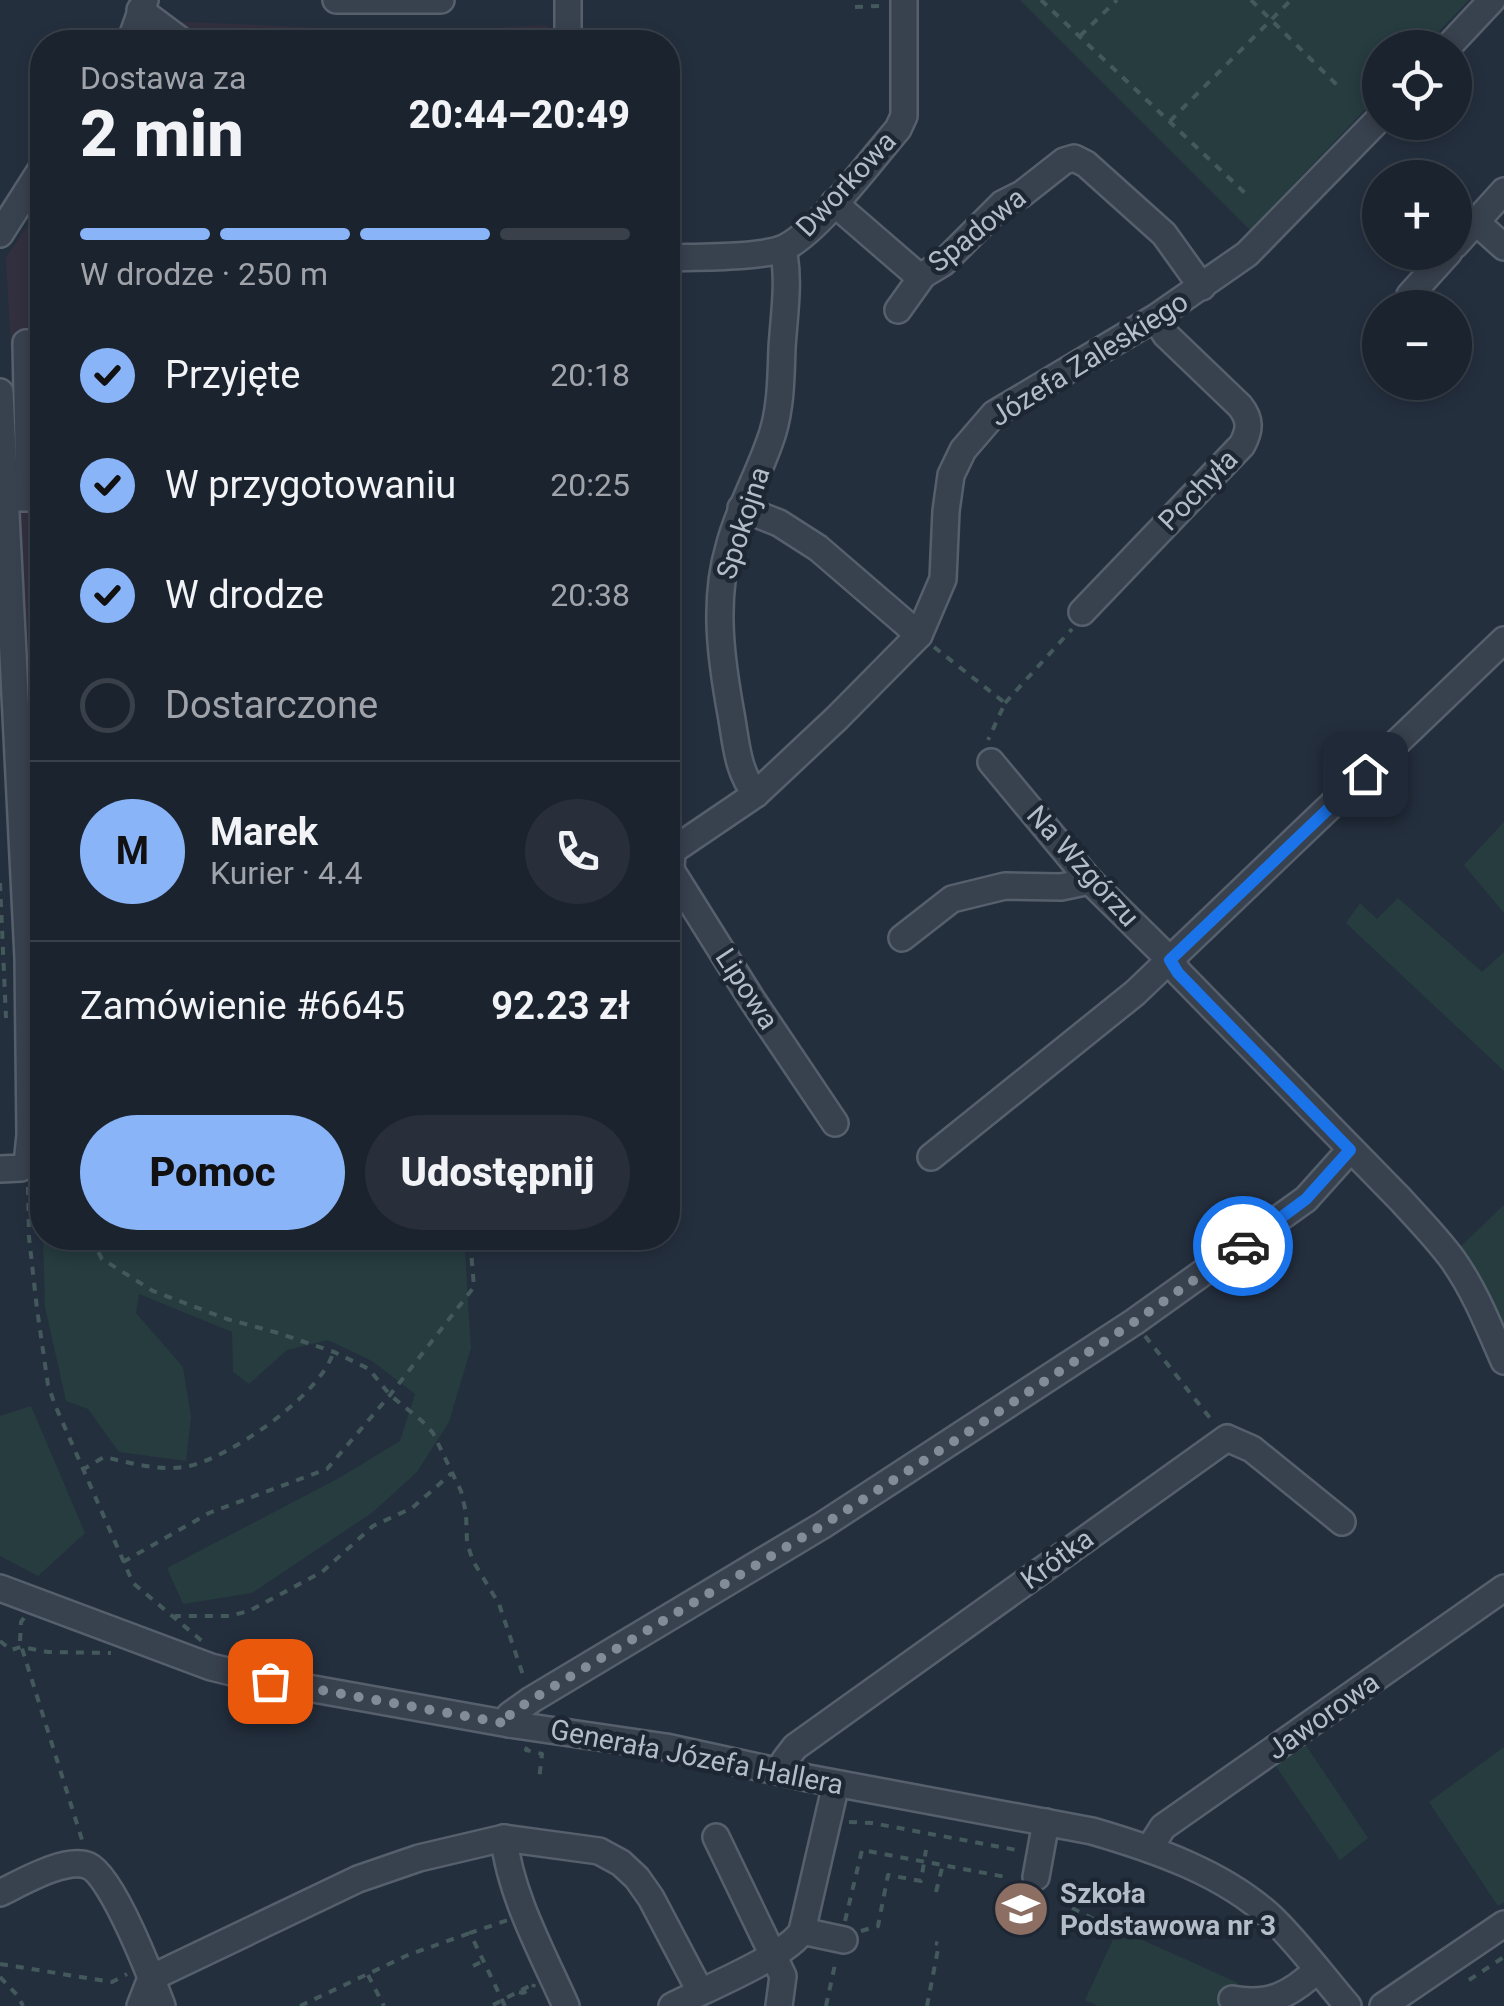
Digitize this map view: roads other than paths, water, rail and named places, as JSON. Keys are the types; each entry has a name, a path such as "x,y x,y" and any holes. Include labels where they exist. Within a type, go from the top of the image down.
{"street":[{"path":"336,0 442,0"},
{"path":"568,0 568,30"},
{"path":"1464,30 1492,0"},
{"path":"134,30 142,5 170,30"},
{"name":"Dworkowa","path":"680,257 756,254 783,248 820,220 898,129 904,116 904,6"},
{"name":"Józefa Zaleskiego","path":"680,843 756,794 919,635 943,579 951,475 972,436 994,414 1155,318 1247,254 1362,136"},
{"name":"Spadowa","path":"834,203 923,276 943,263 1002,204 1074,158 1086,164 1164,234 1202,287"},
{"path":"0,234 30,187"},
{"path":"1472,227 1504,191"},
{"path":"1476,222 1504,248"},
{"name":"Spokojna","path":"756,794 742,771 722,662 720,590 728,548 764,457 779,404 787,276 783,248"},
{"path":"1414,290 1432,270"},
{"path":"898,310 923,276"},
{"name":"Pochyła","path":"1082,616 1242,445 1249,428 1240,406 1166,336 1155,318"},
{"path":"4,498 29,498 26,343 30,343"},
{"path":"0,392 30,1003"},
{"path":"741,508 808,541 919,635"},
{"path":"930,1157 1135,993 1504,640"},
{"name":"Na Wzgórzu","path":"991,762 1090,881 1400,1199 1453,1260 1504,1361"},
{"path":"902,938 952,899 1005,886 1061,887 1090,881"},
{"name":"Lipowa","path":"680,884 835,1123"},
{"path":"509,1724 510,1714 531,1700 823,1525 1134,1322 1306,1199 1350,1150"},
{"path":"0,1169 21,1168 30,1156"},
{"name":"Krótka","path":"781,1772 796,1747 1226,1438 1252,1448 1342,1522"},
{"name":"Generała Józefa Hallera","path":"0,1588 212,1667 331,1694 666,1747 836,1784 1092,1831 1149,1849 1203,1873 1252,1902 1273,1919 1348,2006"},
{"name":"Jaworowa","path":"1149,1849 1163,1828 1504,1588"},
{"path":"672,2006 796,1941 802,1931 836,1784"},
{"path":"1038,1866 1046,1822"},
{"path":"716,1837 783,1976 779,2006"},
{"path":"148,1972 358,1879 419,1858 504,1838 599,1851 621,1863 652,1898 700,1991"},
{"path":"504,1838 507,1863 566,2006"},
{"path":"0,1893 56,1868 90,1866 109,1887 162,2006"},
{"path":"1383,2006 1504,1924"},
{"path":"802,1931 843,1937"},
{"path":"1232,1999 1254,2006 1282,1999 1318,1970"},
{"path":"140,2006 148,1972"}],"place":[{"name":"Szkoła Podstawowa nr 3","path":"1021,1909"}]}
